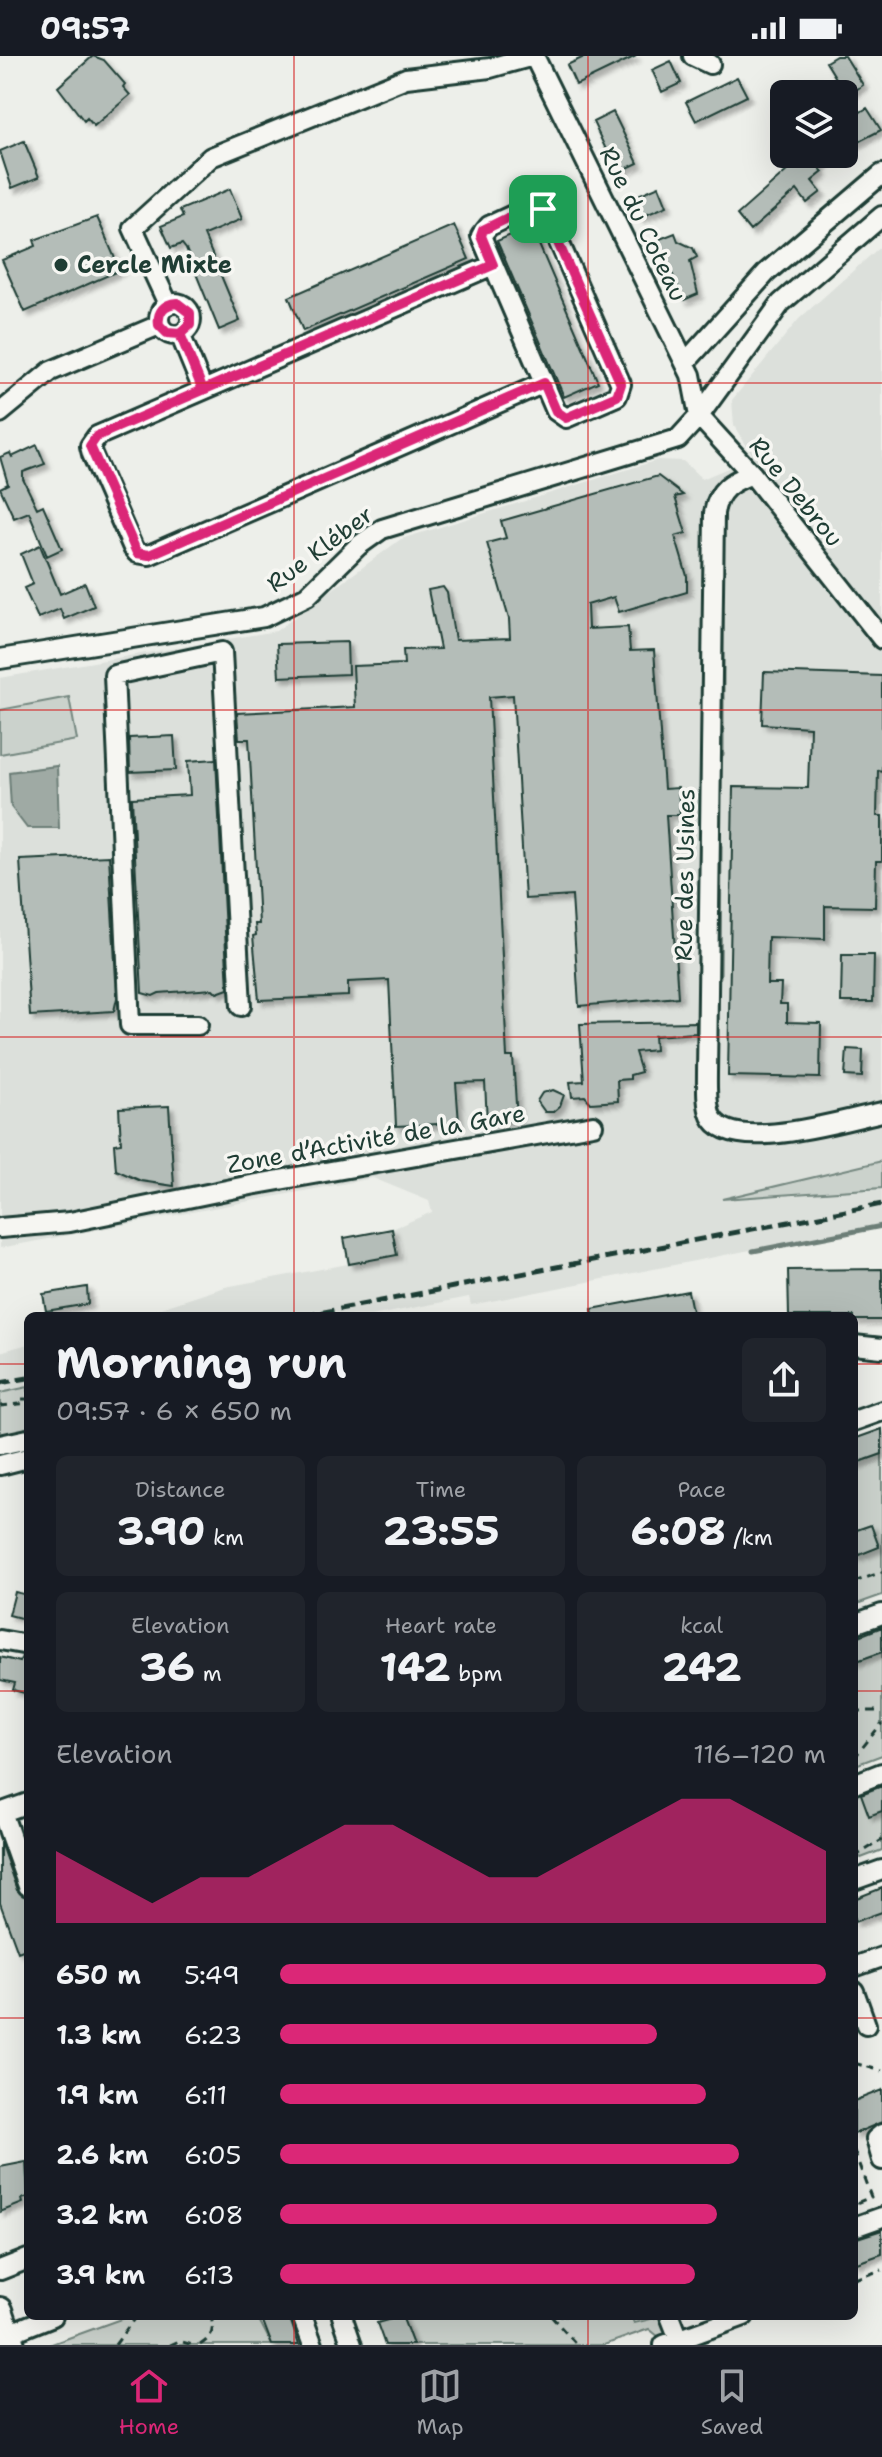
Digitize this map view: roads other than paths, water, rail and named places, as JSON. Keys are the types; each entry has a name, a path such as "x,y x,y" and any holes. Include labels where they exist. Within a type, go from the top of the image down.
{"main road":[{"path":"0,2310 7,2339"}],"street":[{"path":"168,304 133,228 211,157 406,78 490,68 533,56"},
{"name":"Rue du Coteau","path":"533,56 685,363 694,386 699,416"},
{"path":"685,363 767,272 882,174"},
{"path":"530,207 543,209 622,389 617,396 566,418 556,411 493,265 481,236 483,230 530,207"},
{"name":"Rue Kléber","path":"0,659 277,613 307,596 358,546 382,529 661,446 684,433 699,416 781,303 882,216"},
{"path":"493,265 92,440 92,454 137,553 149,555 544,383"},
{"path":"168,304 179,304 190,313 190,325 180,334 167,333 159,325 159,314 168,304"},
{"path":"0,413 51,371 159,325"},
{"path":"180,334 203,390"},
{"name":"Rue Debrou","path":"699,416 752,474 882,639"},
{"name":"Rue des Usines","path":"752,474 727,485 720,494 714,513 707,1073 710,1108 720,1127 738,1134 769,1135 882,1112"},
{"path":"198,1025 130,1025 114,675 222,652 241,1006"},
{"name":"Zone d’Activité de la Gare","path":"0,1228 70,1222 593,1125"},
{"path":"858,1345 882,1348"},
{"path":"858,1420 882,1411"},
{"path":"0,1445 24,1440"},
{"path":"0,1465 24,1459"},
{"path":"858,1623 882,1614"},
{"path":"0,1640 24,1644"},
{"path":"858,1782 882,1773"},
{"path":"24,1804 1,1813 24,1875"},
{"path":"858,1879 882,1870"},
{"path":"858,1966 882,1957"},
{"path":"858,2001 867,2024"},
{"path":"882,2134 876,2139 882,2160"},
{"path":"858,2226 882,2217"},
{"path":"0,2270 24,2261"},
{"path":"7,2339 45,2320"},
{"path":"304,2320 313,2345"},
{"path":"343,2320 352,2345"},
{"path":"670,2320 672,2342 728,2320"}],"waterway":[{"path":"722,612 722,755"},
{"path":"719,977 720,846"},
{"path":"753,1251 882,1226"}],"railway":[{"path":"325,1312 882,1204"},
{"path":"0,1383 24,1379"}],"place":[{"name":"Cercle Mixte","path":"61,265"}]}
